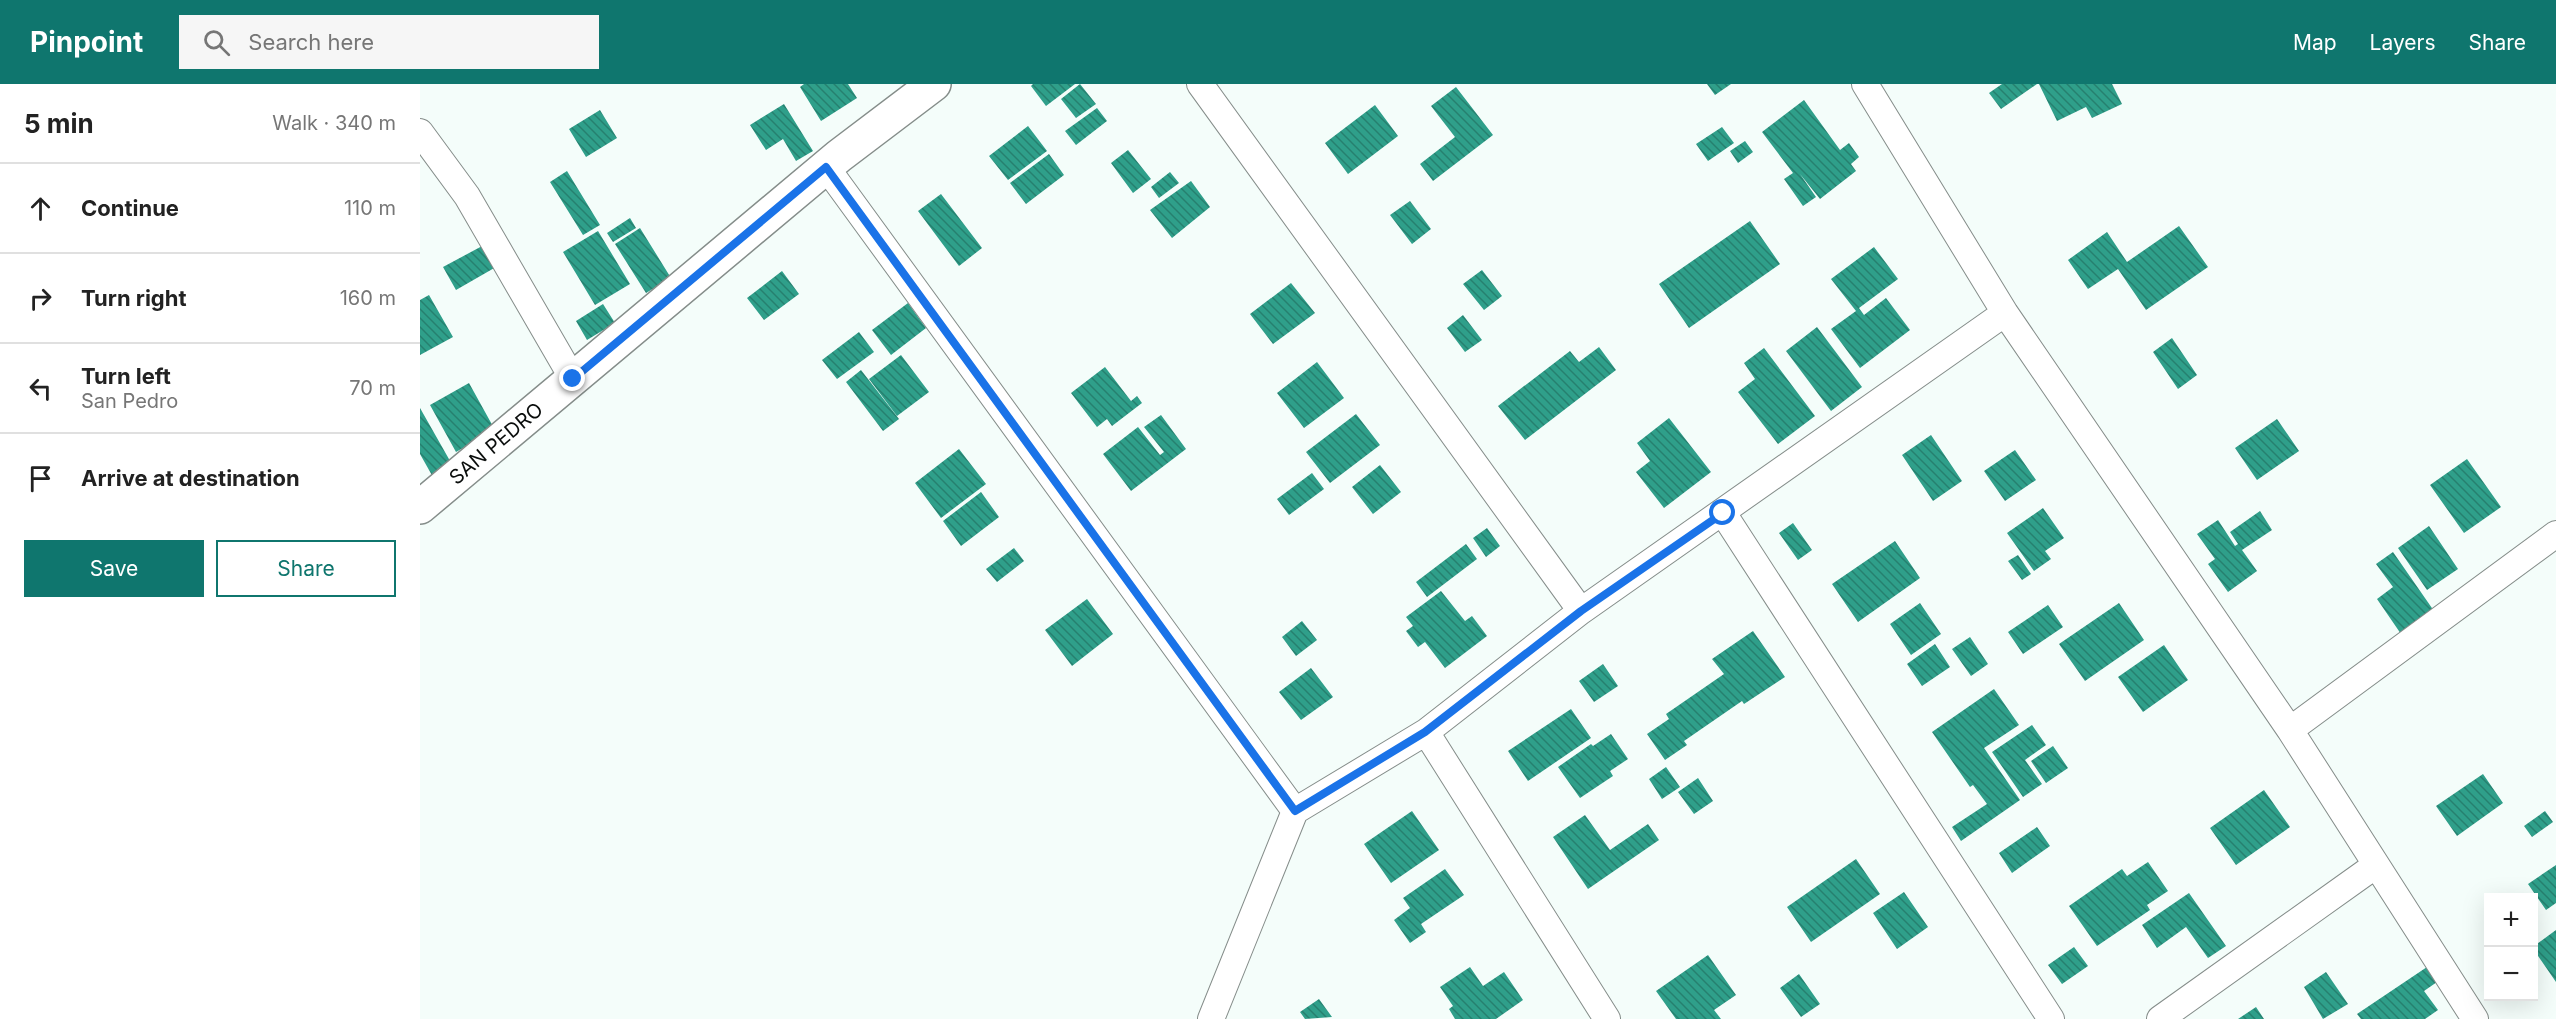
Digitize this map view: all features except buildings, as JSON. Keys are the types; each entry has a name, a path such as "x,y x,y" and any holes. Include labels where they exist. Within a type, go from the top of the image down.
{"main road":[{"name":"SAN PEDRO","path":"420,507 918,89"}],"street":[{"path":"1200,84 1581,611"},
{"path":"1865,84 2005,313 2290,730 2475,1019"},
{"path":"420,132 467,196 573,379"},
{"path":"826,167 1295,811"},
{"path":"1211,1019 1295,811 1425,732 1581,611 2005,313"},
{"path":"1723,513 2051,1019"},
{"path":"2290,730 2556,534"},
{"path":"1425,732 1607,1019"},
{"path":"2160,1019 2376,865"}],"route":[{"path":"573,379 826,167 1295,811 1425,732 1581,611 1723,513"}]}
